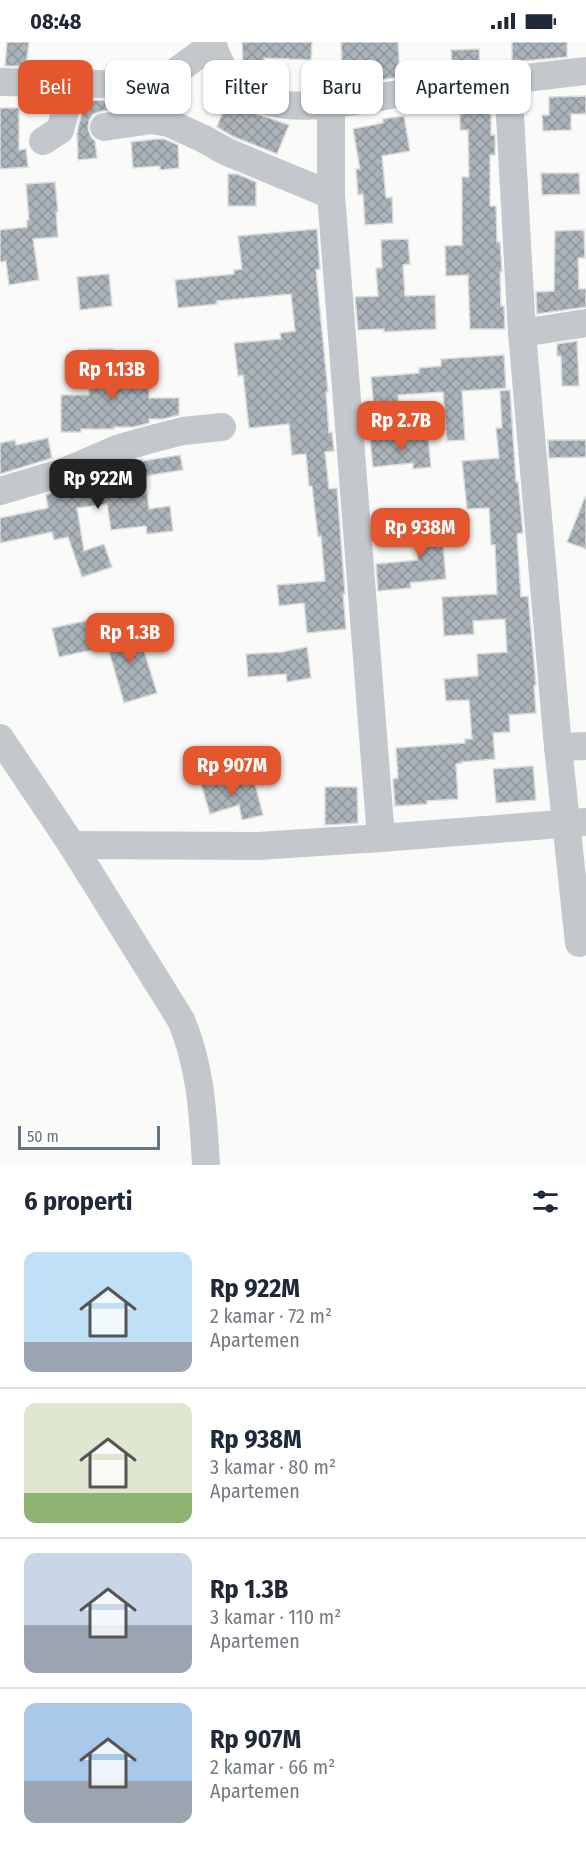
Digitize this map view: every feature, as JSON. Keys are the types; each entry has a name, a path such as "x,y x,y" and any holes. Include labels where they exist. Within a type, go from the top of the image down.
{"street":[{"path":"93,84 143,85 167,78 212,44 224,72 237,87 256,98 289,106 301,105"},
{"path":"531,77 586,71"},
{"path":"0,82 18,82"},
{"path":"43,141 60,130 65,114"},
{"path":"330,114 331,195 381,838"},
{"path":"510,114 522,333 572,747 579,943"},
{"path":"104,127 152,120 169,123 225,151 331,195"},
{"path":"522,333 586,323"},
{"path":"0,491 61,472 117,449 148,440 183,431 222,427"},
{"path":"0,738 72,845 181,1020 190,1041 196,1065 203,1108 206,1165"},
{"path":"72,845 258,846 576,823"}],"building":[{"path":"7,42 29,42 27,60 18,60 18,66 5,66"},
{"path":"242,42 312,42 311,60 264,58 264,60 243,60"},
{"path":"341,42 398,42 399,60 395,60 395,78 383,79 383,60 342,60"},
{"path":"512,42 567,42 567,57 512,60"},
{"path":"479,49 480,60 452,60 451,50"},
{"path":"586,96 586,114 571,114 571,130 543,131 542,115 549,115 549,97"},
{"path":"93,100 105,101 105,111 93,114"},
{"path":"0,108 18,108 19,150 26,149 28,167 0,169"},
{"path":"82,114 93,114 89,120 88,129 95,141 97,158 78,160 78,127"},
{"path":"222,114 258,114 289,125 277,154 232,136 217,127"},
{"path":"460,114 491,114 491,135 495,135 495,155 490,155 490,206 496,206 497,242 500,242 502,272 500,272 501,306 504,306 505,329 470,329 468,275 446,276 445,246 462,245 462,177 469,177 468,130 460,130"},
{"path":"404,116 410,151 382,156 386,198 392,197 393,223 365,225 363,194 358,195 356,169 360,169 353,129 383,123 383,119"},
{"path":"158,139 178,145 179,168 160,170 160,166 133,168 131,142"},
{"path":"541,173 579,173 580,194 542,195"},
{"path":"228,174 237,174 256,182 256,206 228,206"},
{"path":"55,182 58,237 33,239 39,280 9,285 6,261 0,262 0,230 27,227 27,220 29,220 26,184"},
{"path":"317,229 320,269 316,270 328,392 326,392 329,433 332,432 334,451 325,452 329,489 337,488 346,629 307,633 304,603 279,606 277,585 325,581 321,536 318,537 306,454 292,455 289,424 249,428 243,375 238,376 234,343 281,339 280,333 295,331 291,294 217,301 217,304 178,308 175,280 234,274 234,270 242,269 238,236"},
{"path":"584,230 585,258 578,258 579,289 586,289 586,307 537,314 536,292 554,291 555,231"},
{"path":"408,239 410,264 403,265 405,296 435,295 436,329 384,332 384,329 358,330 355,297 378,296 376,268 382,268 381,240"},
{"path":"109,274 112,306 80,310 77,277"},
{"path":"577,341 579,386 562,386 561,356 557,356 557,344"},
{"path":"89,349 113,349 112,387 149,387 149,398 179,398 179,415 163,419 149,419 149,423 134,427 61,432 61,395 89,395"},
{"path":"504,355 506,388 462,391 465,440 447,441 443,392 398,395 399,407 374,409 371,377 419,373 419,368 441,366 441,359"},
{"path":"510,390 516,482 518,482 523,533 517,534 521,597 528,596 536,685 534,685 536,713 509,715 510,732 493,733 495,759 456,764 458,799 395,806 393,779 398,778 396,748 465,743 465,739 472,739 469,700 446,701 444,679 478,676 477,654 507,652 505,619 473,621 474,634 444,636 442,597 497,594 495,545 491,545 489,508 467,509 462,461 499,458 496,428 502,428 500,391"},
{"path":"401,436 402,440 428,438 431,467 413,469 413,463 373,467 370,439"},
{"path":"48,438 52,458 0,474 0,443 15,440 16,445"},
{"path":"548,440 586,440 586,457 549,458"},
{"path":"180,455 183,470 145,476 149,509 170,506 173,531 147,534 146,526 111,530 107,504 77,508 84,551 104,544 112,567 82,577 68,537 54,540 52,532 0,543 0,518 48,508 46,495 142,459 143,461"},
{"path":"586,497 586,549 567,542"},
{"path":"454,521 456,544 443,545 446,579 410,583 411,588 378,591 376,564 418,560 415,524"},
{"path":"95,619 101,648 59,657 52,628"},
{"path":"136,625 157,693 124,703 104,634"},
{"path":"307,647 311,678 287,682 286,674 248,677 246,654 282,652"},
{"path":"533,766 536,800 496,803 493,769"},
{"path":"223,774 227,786 254,780 263,815 242,820 239,805 210,814 200,781"},
{"path":"325,787 357,787 358,823 325,825"}]}
